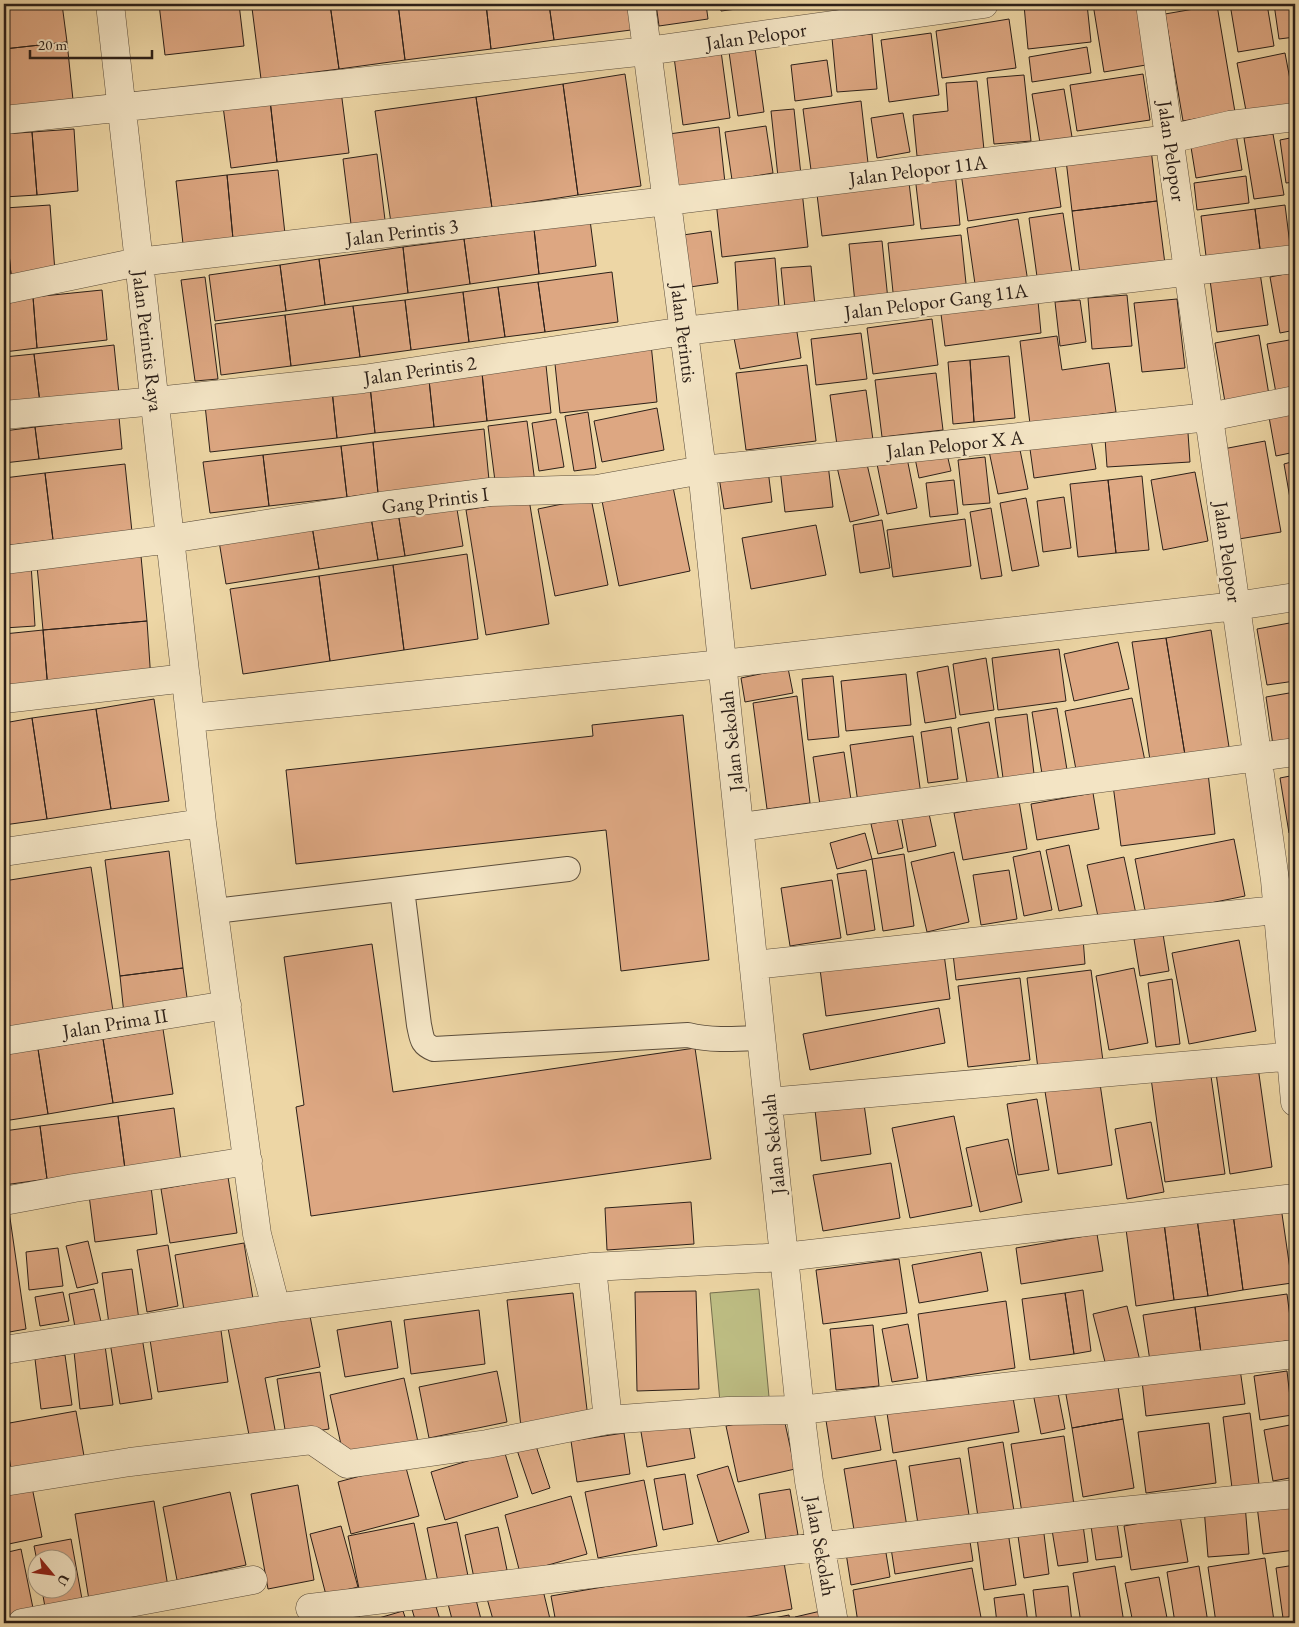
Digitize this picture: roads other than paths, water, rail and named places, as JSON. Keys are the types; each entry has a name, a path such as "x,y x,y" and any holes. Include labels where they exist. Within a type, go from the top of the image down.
{"street":[{"name":"Jalan Perintis Raya","path":"110,4 202,823 257,1234 274,1300 282,1307"},
{"name":"Jalan Perintis","path":"641,4 702,470 722,664"},
{"name":"Jalan Pelopor","path":"647,51 984,4"},
{"name":"Jalan Pelopor","path":"1150,4 1258,757 1287,909 1295,1102"},
{"path":"4,120 647,51"},
{"name":"Jalan Pelopor 11A","path":"667,201 1170,139 1230,125 1295,117"},
{"name":"Jalan Perintis 3","path":"4,290 138,262 667,201"},
{"name":"Jalan Pelopor Gang 11A","path":"684,331 1295,259"},
{"name":"Jalan Perintis 2","path":"4,415 363,379 684,331"},
{"name":"Jalan Pelopor X A","path":"702,470 1209,417 1295,400"},
{"name":"Gang Printis I","path":"4,560 170,539 381,506 480,493 596,489 702,470"},
{"path":"191,718 722,664 1236,606 1295,597"},
{"name":"Jalan Sekolah","path":"722,664 800,1410 809,1481 834,1623"},
{"path":"4,699 186,678"},
{"path":"740,827 1295,752"},
{"path":"4,852 202,823"},
{"path":"754,964 1287,909"},
{"name":"Jalan Prima II","path":"4,1041 227,1005"},
{"path":"768,1102 1293,1057"},
{"path":"4,1201 74,1188 248,1161"},
{"path":"4,1350 282,1307 592,1268 784,1256 1295,1198"},
{"path":"592,1268 608,1420"},
{"path":"4,1482 130,1462 312,1440 347,1464 486,1444 608,1420 728,1411 800,1410 1295,1354"},
{"path":"310,1608 1091,1514 1295,1494"},
{"path":"22,1623 253,1580"}],"lane":[{"path":"214,912 568,868"},
{"path":"402,889 419,1026 422,1041 434,1049 688,1035 728,1040 762,1038"}]}
